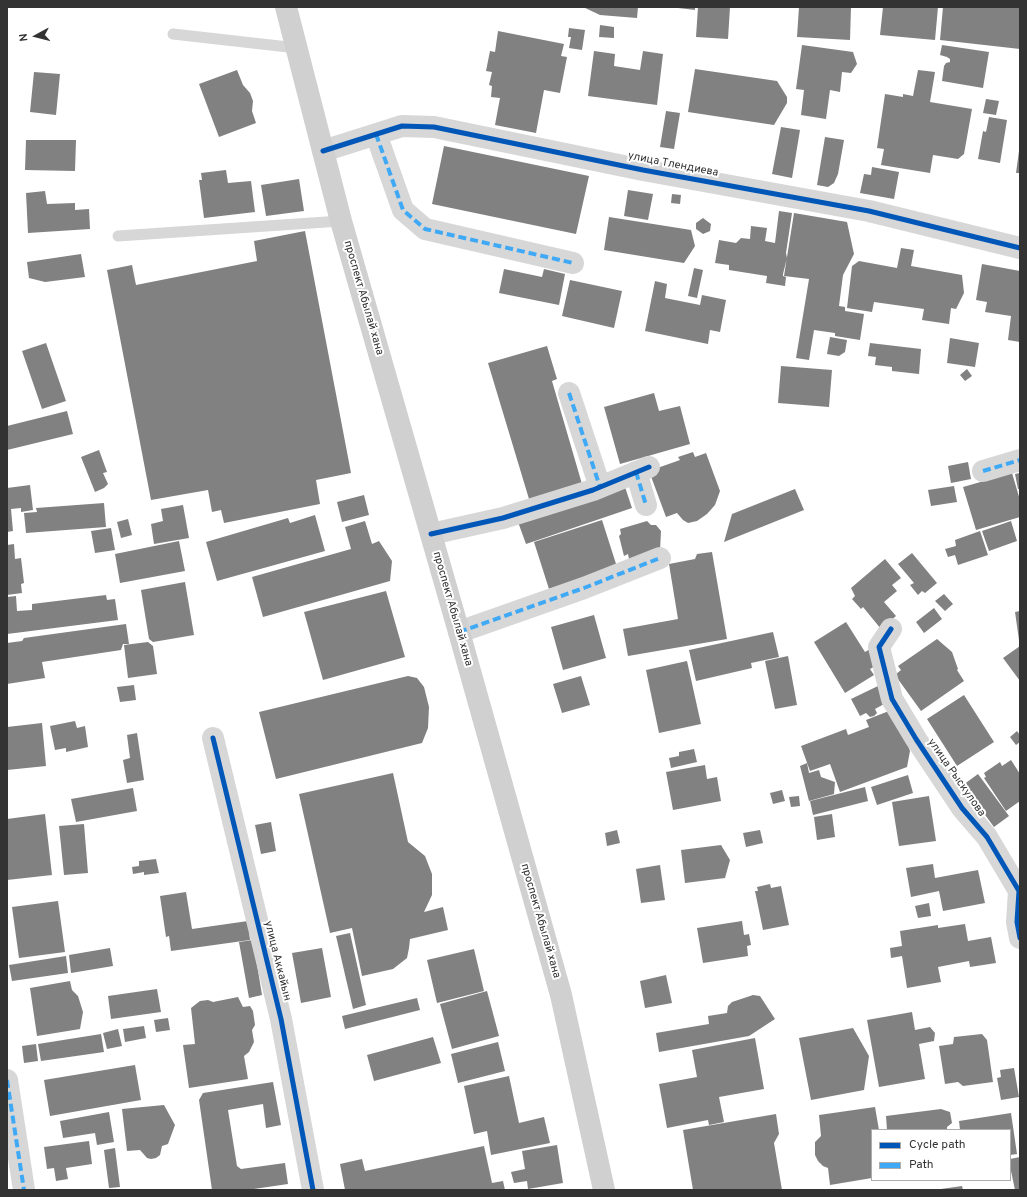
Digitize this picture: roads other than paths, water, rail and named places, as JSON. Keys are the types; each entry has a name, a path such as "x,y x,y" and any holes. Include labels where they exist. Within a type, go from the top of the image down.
{"main road":[{"name":"проспект Абылай хана","path":"286,7 341,221 561,995 604,1190"}],"street":[{"name":"улица Тлендиева","path":"323,150 402,126 434,126 643,170 869,211 1020,248"},
{"path":"376,134 403,210 425,229 573,263"},
{"path":"569,393 600,487"},
{"path":"983,471 1020,460"},
{"path":"431,534 504,518 600,487 642,469 646,504"},
{"path":"459,632 584,588 660,558"},
{"name":"улица Рыскулова","path":"890,629 879,647 892,699 916,739 962,808 987,837 1016,885 1019,891 1017,922 1020,938"},
{"name":"улица Аккайын","path":"213,738 281,1019 313,1190"},
{"path":"7,1080 24,1190"}],"lane":[{"path":"174,34 297,48"},
{"path":"118,236 341,221"}]}
